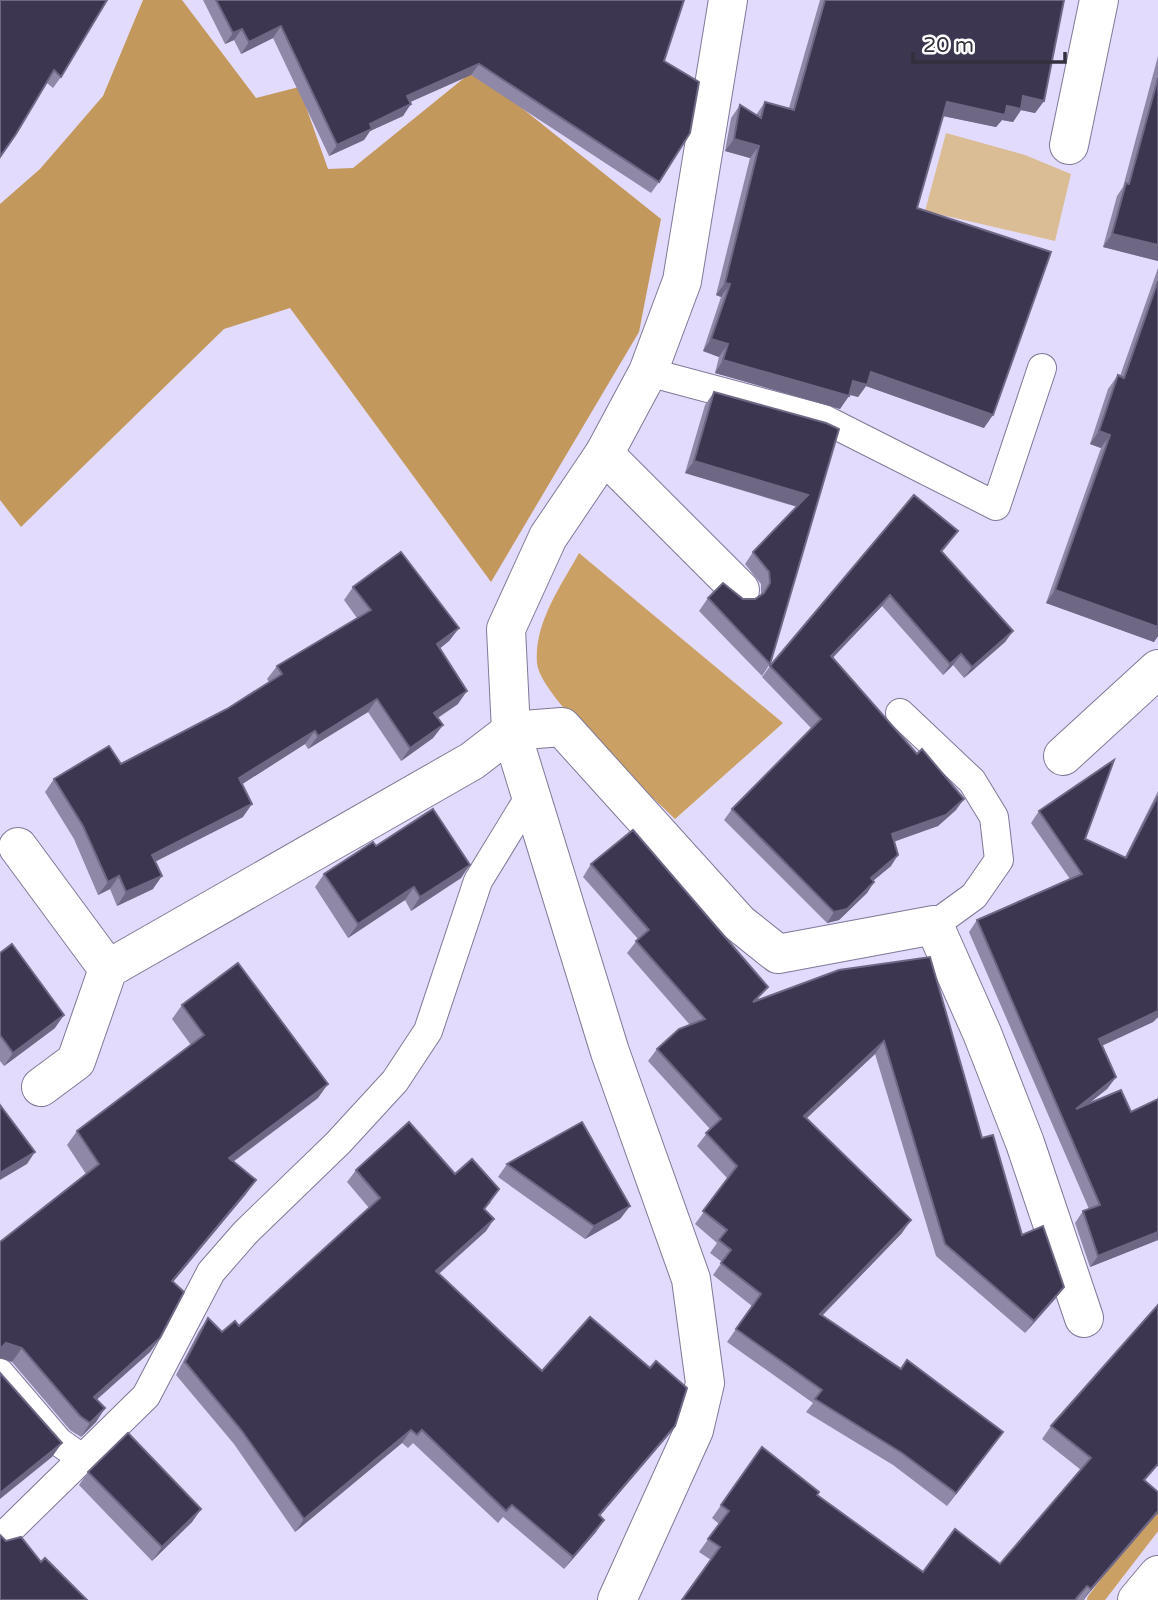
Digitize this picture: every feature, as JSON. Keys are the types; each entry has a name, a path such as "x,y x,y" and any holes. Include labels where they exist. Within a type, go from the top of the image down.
{"street":[{"path":"617,1600 694,1430 705,1383 691,1279 610,1052 511,731 506,629 548,537 604,454 648,372 682,281 728,0"},
{"path":"1069,145 1099,0"},
{"path":"604,454 740,590"},
{"path":"1063,756 1158,669"},
{"path":"41,1087 76,1061 108,968 472,761 511,731 562,727 739,923 778,954 933,925 982,1033 1026,1143 1084,1318"},
{"path":"18,847 108,968"},
{"path":"1137,1600 1158,1575"}],"lane":[{"path":"648,372 824,419 996,506 1042,368"},
{"path":"900,713 972,781 994,817 999,859 974,896 933,925"},
{"path":"0,1539 145,1396 211,1272 246,1232 338,1143 395,1081 428,1031 478,881 530,796"},
{"path":"0,1373 59,1442 83,1459"}],"shaded area":[{"path":"143,0 182,0 256,98 299,87 328,169 353,168 474,70 661,219 639,332 491,582 290,308 224,329 21,527 0,500 0,204 40,169 103,96"},
{"path":"946,133 1025,155 1071,174 1055,241 925,211"},
{"path":"579,553 783,723 675,819 574,720 543,679 537,663 537,648 544,619"}],"building":[{"path":"0,0 107,0 61,77 54,70 0,157"},
{"path":"216,0 684,0 664,61 699,82 690,133 659,182 479,64 407,96 411,104 370,124 372,129 337,145 281,26 249,42 242,29 233,33"},
{"path":"825,0 1064,0 1044,101 1023,96 1021,109 1007,106 1005,115 947,102 917,208 1051,252 993,415 871,372 867,385 853,381 849,396 723,360 728,344 711,339 730,284 725,283 759,146 734,139 740,105 761,118 765,102 794,110"},
{"path":"1158,78 1158,245 1112,234 1126,183 1129,184"},
{"path":"1158,281 1158,627 1055,590 1110,435 1099,431 1118,375 1124,378"},
{"path":"714,392 839,429 770,664 708,598 723,583 743,599 755,599 764,593 770,583 769,572 753,552 808,495 694,461"},
{"path":"914,495 958,531 941,551 1013,631 972,667 961,654 950,664 890,595 831,656 917,754 922,749 964,799 946,815 892,834 898,855 871,878 874,882 847,909 834,912 732,809 821,719 770,666"},
{"path":"401,552 459,628 437,644 467,691 434,713 443,725 410,748 377,699 318,736 315,731 239,778 252,804 152,855 162,876 126,892 119,876 108,882 83,826 54,779 109,746 121,764 227,709 282,674 277,666 371,610 353,587"},
{"path":"1114,760 1085,839 1126,858 1158,796 1158,1011 1099,1039 1116,1077 1076,1109 1121,1090 1131,1112 1158,1099 1158,1232 1098,1256 1083,1211 1100,1205 977,920 1082,874 1039,811"},
{"path":"433,809 470,865 420,897 414,887 358,924 324,874 373,842 376,846"},
{"path":"633,830 768,987 753,1002 839,970 930,957 982,1138 993,1135 1022,1235 1043,1226 1064,1287 1034,1321 945,1244 884,1041 804,1116 911,1220 820,1314 901,1369 907,1360 1003,1432 956,1493 902,1453 815,1399 822,1390 736,1329 761,1294 721,1263 731,1250 719,1240 727,1230 703,1211 737,1166 706,1133 721,1119 657,1049 679,1029 705,1019 636,941 649,930 591,864"},
{"path":"12,944 64,1015 13,1053 0,1035 0,953"},
{"path":"238,963 328,1084 229,1158 256,1180 172,1281 184,1292 160,1338 94,1397 105,1408 90,1423 80,1416 22,1348 6,1343 0,1349 0,1242 99,1164 77,1131 204,1035 182,1005"},
{"path":"0,1105 35,1152 0,1173"},
{"path":"409,1122 455,1174 472,1159 499,1189 484,1209 494,1219 436,1271 542,1371 590,1317 650,1368 656,1361 687,1388 675,1426 599,1515 604,1520 573,1557 512,1505 506,1511 422,1430 417,1435 411,1430 304,1519 242,1431 185,1362 208,1318 222,1332 235,1321 239,1326 380,1198 356,1170"},
{"path":"582,1122 630,1206 594,1226 507,1164"},
{"path":"1158,1305 1158,1464 1144,1480 1158,1492 1158,1511 1091,1589 1087,1586 1075,1600 682,1600 720,1547 708,1539 729,1511 721,1505 762,1447 819,1492 817,1495 923,1572 955,1529 1000,1564 1091,1458 1051,1426"},
{"path":"0,1373 62,1443 0,1493"},
{"path":"128,1433 201,1509 162,1547 88,1472"},
{"path":"0,1535 6,1541 21,1537 41,1562 45,1558 87,1600 0,1600"}],"waterway":[{"path":"1095,1600 1158,1518"}]}
